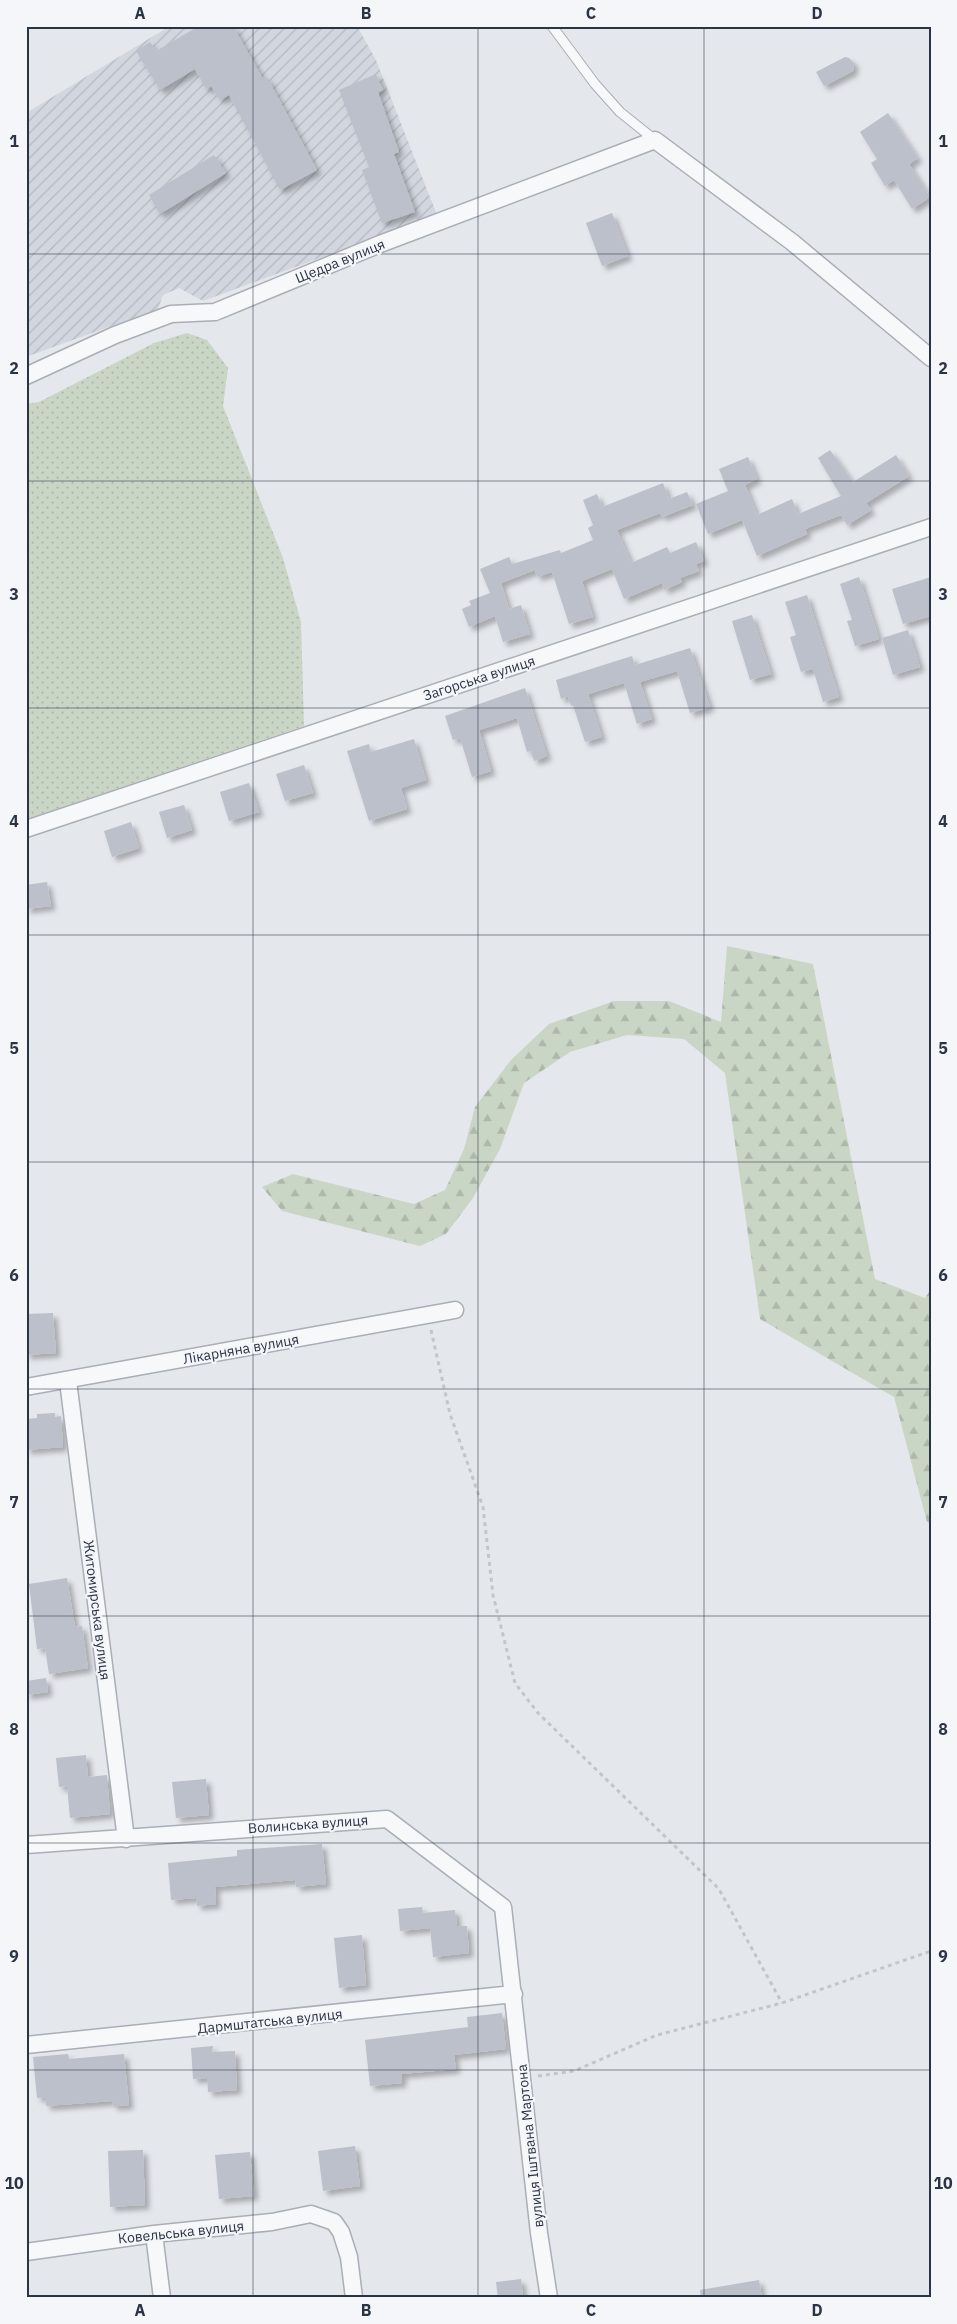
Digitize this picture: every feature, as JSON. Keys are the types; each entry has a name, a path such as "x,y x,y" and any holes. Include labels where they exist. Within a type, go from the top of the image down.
{"street":[{"path":"655,140 792,242 931,358"},
{"name":"Щедра вулиця","path":"26,376 115,335 171,314 215,312 380,244 655,140"},
{"name":"Загорська вулиця","path":"26,829 931,527"},
{"name":"Лікарняна вулиця","path":"26,1387 68,1381 455,1310"},
{"name":"Житомирська вулиця","path":"68,1381 126,1839"},
{"name":"Волинська вулиця","path":"26,1845 387,1819 503,1908 514,1994"},
{"name":"Дармштатська вулиця","path":"26,2045 514,1994"},
{"name":"вулиця Іштвана Мартона","path":"514,1994 539,2233 549,2298"},
{"name":"Ковельська вулиця","path":"26,2252 154,2234 272,2222 311,2214 334,2222 342,2232 354,2298"},
{"path":"154,2234 162,2298"}],"lane":[{"path":"552,26 595,84 620,112 655,140"}],"path":[{"path":"428,1315 450,1414 483,1507 493,1595 515,1682 538,1713 719,1889 782,2003"},
{"path":"523,2075 545,2076 574,2071 657,2035 782,2003 931,1951"}],"shaded area":[{"path":"170,26 357,26 376,60 437,215 203,301 179,288 163,295 158,309 26,357 26,113"}],"green space":[{"path":"187,333 207,340 228,368 223,406 283,558 301,622 304,726 26,819 26,404 39,402 154,343"},
{"path":"727,946 813,964 875,1279 925,1298 931,1289 931,1525 927,1522 894,1397 760,1319 725,1073 684,1039 627,1035 570,1052 524,1083 500,1149 473,1198 446,1234 420,1246 282,1211 262,1187 293,1174 414,1204 445,1190 464,1149 475,1107 511,1060 549,1024 614,1001 669,1001 721,1022"}],"building":[{"path":"199,26 233,26 263,79 267,77 317,170 280,190 229,95 220,100 211,86 206,89 195,69 160,90 136,51 150,42 156,51"},
{"path":"845,57 854,63 853,71 824,86 816,72"},
{"path":"376,74 383,90 378,92 399,152 394,154 415,212 382,223 362,170 369,167 339,90"},
{"path":"888,113 918,158 909,164 930,197 912,209 894,180 885,186 871,163 877,159 860,132"},
{"path":"214,155 226,173 160,214 149,195"},
{"path":"612,213 628,256 602,266 586,223"},
{"path":"830,450 853,482 896,455 909,476 866,503 871,510 847,525 841,515 805,529 807,534 757,556 742,520 708,534 696,504 728,491 719,469 748,457 757,479 745,485 757,515 792,499 798,514 841,496 818,458"},
{"path":"663,483 669,499 687,492 693,505 662,517 660,513 617,530 631,563 667,547 670,553 696,542 704,561 696,564 699,571 680,578 682,582 664,590 662,583 624,599 612,569 582,581 593,617 569,624 552,572 537,577 535,570 501,583 509,609 521,605 530,634 503,642 495,616 469,627 462,609 471,605 469,601 490,593 480,569 509,557 512,564 560,550 561,553 593,540 588,528 593,525 583,500 597,494 602,507"},
{"path":"859,577 879,639 855,646 847,621 852,620 840,584"},
{"path":"931,577 931,616 903,624 892,589"},
{"path":"807,595 839,697 823,702 813,669 801,672 790,637 796,635 785,602"},
{"path":"752,615 771,674 750,680 732,621"},
{"path":"908,630 920,667 893,675 882,638"},
{"path":"690,648 710,707 690,713 677,671 640,682 652,719 637,724 624,683 588,694 602,737 585,742 573,705 571,706 568,696 561,699 556,680 632,656 635,665"},
{"path":"525,688 547,756 534,761 531,751 527,752 517,718 479,730 491,771 472,777 460,738 453,740 445,716"},
{"path":"414,739 426,780 401,788 407,809 369,821 347,751 369,744 371,752"},
{"path":"304,765 313,793 285,801 276,774"},
{"path":"249,783 259,812 229,821 220,792"},
{"path":"184,805 192,830 167,838 159,812"},
{"path":"131,822 139,848 112,857 104,831"},
{"path":"47,882 51,906 26,909 26,885"},
{"path":"53,1313 56,1353 26,1355 26,1314"},
{"path":"55,1413 55,1417 61,1416 63,1447 26,1450 26,1419 37,1418 37,1414"},
{"path":"67,1578 75,1627 82,1626 88,1668 49,1674 45,1648 37,1649 29,1584"},
{"path":"46,1678 48,1692 26,1695 26,1681"},
{"path":"86,1755 88,1777 107,1775 110,1814 70,1818 67,1786 59,1787 56,1758"},
{"path":"206,1779 209,1815 176,1818 172,1782"},
{"path":"322,1844 326,1884 296,1887 295,1880 215,1887 216,1904 197,1906 196,1898 171,1900 168,1863 237,1856 237,1850"},
{"path":"422,1907 423,1913 455,1910 457,1926 467,1926 469,1953 433,1957 430,1928 400,1931 398,1909"},
{"path":"362,1935 366,1985 339,1988 334,1938"},
{"path":"502,2013 506,2049 454,2055 456,2069 402,2074 402,2083 370,2086 365,2040 468,2027 467,2017"},
{"path":"213,2046 212,2052 235,2051 237,2090 208,2092 207,2078 193,2079 191,2048"},
{"path":"68,2054 69,2059 124,2054 129,2105 113,2106 112,2101 46,2106 45,2097 37,2098 33,2057"},
{"path":"355,2146 360,2186 323,2191 318,2151"},
{"path":"143,2150 145,2205 110,2207 108,2151"},
{"path":"250,2152 254,2196 219,2199 215,2155"},
{"path":"521,2279 523,2298 498,2298 496,2282"},
{"path":"759,2280 762,2298 701,2298 700,2290"}]}
